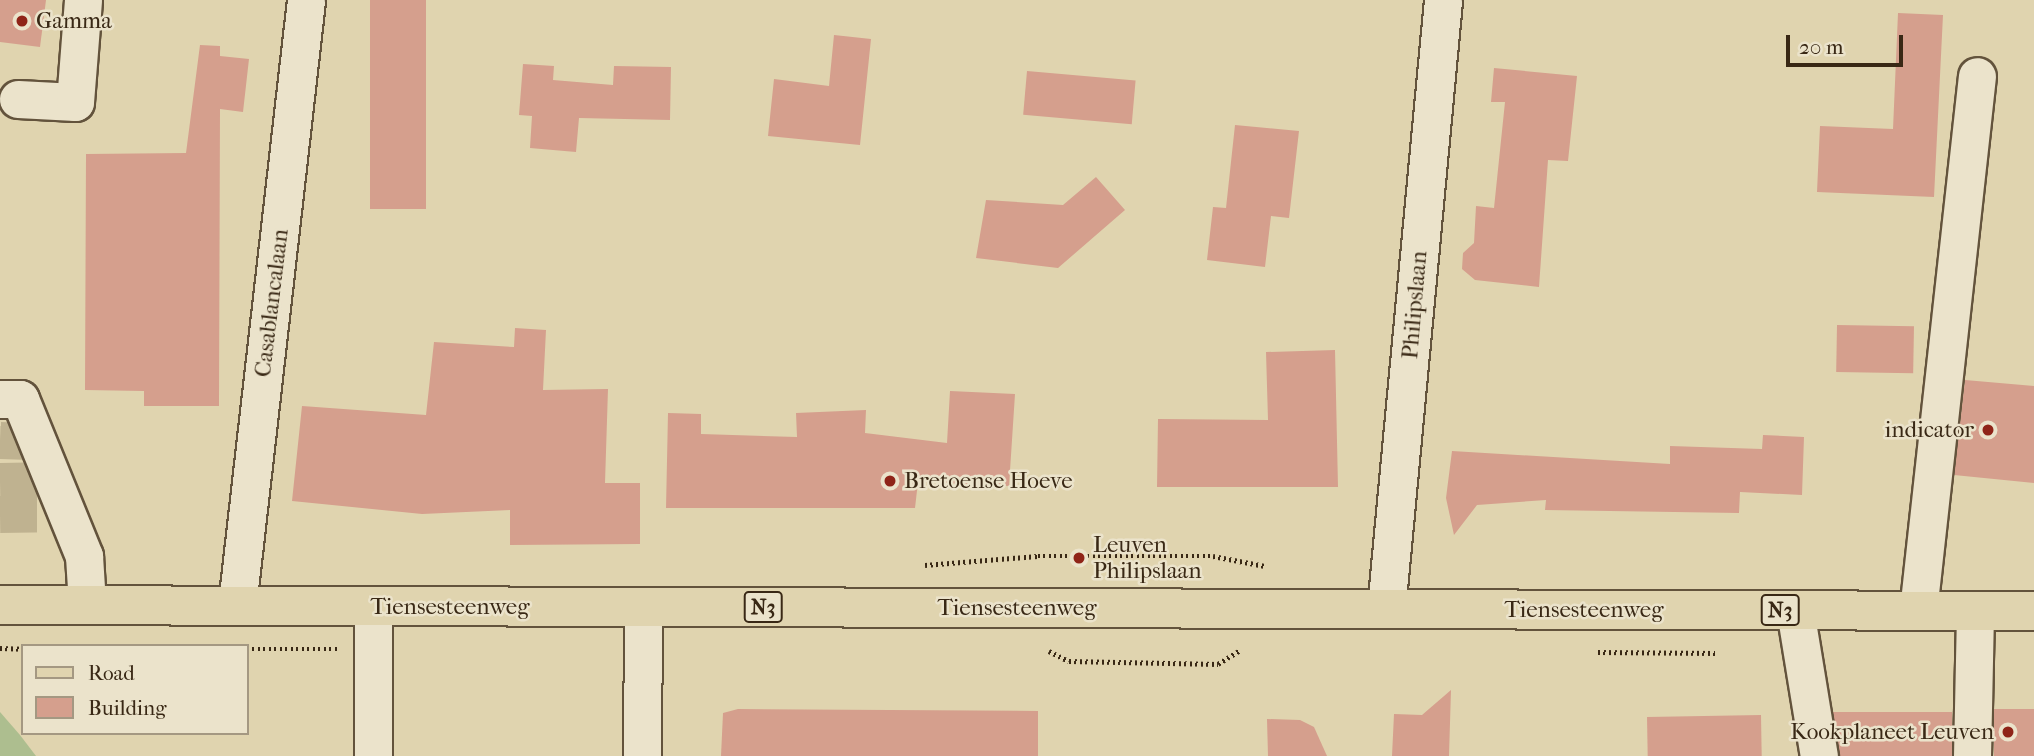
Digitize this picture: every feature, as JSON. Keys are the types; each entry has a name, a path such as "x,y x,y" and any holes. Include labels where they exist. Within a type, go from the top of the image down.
{"main road":[{"name":"Tiensesteenweg","path":"0,605 2034,611"}],"street":[{"path":"18,99 75,102 83,0"},
{"name":"Casablancalaan","path":"237,605 306,0"},
{"name":"Philipslaan","path":"1386,609 1443,0"},
{"path":"1918,611 1978,76"},
{"path":"10,399 84,556 87,604"},
{"path":"642,756 643,606"},
{"path":"373,608 373,756"},
{"path":"1795,610 1819,756"},
{"path":"1972,756 1975,611"}],"path":[{"path":"0,648 21,649"},
{"path":"248,649 373,648"},
{"path":"1044,650 1069,661 1218,664 1237,651 1249,651"},
{"path":"1591,652 1719,653"}],"green space":[{"path":"0,712 20,735 36,756 0,756"}],"building":[{"name":"Gamma","path":"0,0 46,0 40,47 0,42"},
{"path":"370,0 426,0 426,209 370,209"},
{"path":"1898,13 1943,15 1934,197 1817,192 1820,126 1893,129"},
{"path":"834,35 871,39 860,145 768,136 774,79 829,86"},
{"path":"200,45 220,46 220,56 249,59 243,112 220,109 219,406 144,406 144,391 85,390 86,154 186,153"},
{"path":"523,64 554,66 553,80 613,85 614,66 671,67 670,120 579,118 576,152 530,148 532,116 519,115"},
{"path":"1494,68 1577,76 1568,161 1548,160 1539,287 1475,280 1462,269 1463,253 1474,243 1476,206 1494,208 1505,102 1491,102"},
{"path":"1027,71 1136,80 1132,124 1023,115"},
{"path":"1235,125 1299,131 1289,218 1271,216 1265,267 1207,260 1213,207 1226,208"},
{"path":"1096,177 1125,210 1058,268 976,258 986,200 1063,205"},
{"path":"1837,325 1914,326 1913,373 1836,372"},
{"path":"515,328 546,330 543,390 608,389 605,483 640,483 640,544 510,545 510,510 422,514 292,501 302,406 426,415 434,342 514,347"},
{"path":"1335,350 1338,487 1157,487 1158,419 1268,420 1266,352"},
{"name":"indicator","path":"1965,380 2034,386 2034,483 1954,475"},
{"path":"950,391 1015,394 1009,486 918,482 915,508 666,508 668,413 701,414 701,434 797,437 796,413 866,410 865,433 947,443"},
{"path":"1763,435 1804,437 1802,495 1740,492 1739,513 1545,510 1546,500 1477,505 1454,535 1446,498 1452,451 1670,464 1670,446 1762,449"},
{"path":"1451,690 1449,756 1392,756 1394,714 1422,715"},
{"path":"738,709 1038,711 1038,756 721,756 723,713"},
{"name":"Kookplaneet Leuven","path":"1994,709 2034,709 2034,756 1994,756"},
{"path":"1833,712 1952,712 1952,756 1833,756"},
{"path":"1761,715 1762,756 1648,756 1647,717"},
{"path":"1267,719 1300,720 1314,727 1327,756 1268,756"}],"tunnel":[{"path":"0,440 37,441"},
{"path":"0,481 53,480"},
{"path":"0,514 67,513"}],"place":[{"name":"Gamma","path":"22,21"},
{"name":"indicator","path":"1988,430"},
{"name":"Bretoense Hoeve","path":"890,481"},
{"name":"Leuven Philipslaan","path":"1079,558"},
{"name":"Kookplaneet Leuven","path":"2008,732"}]}
